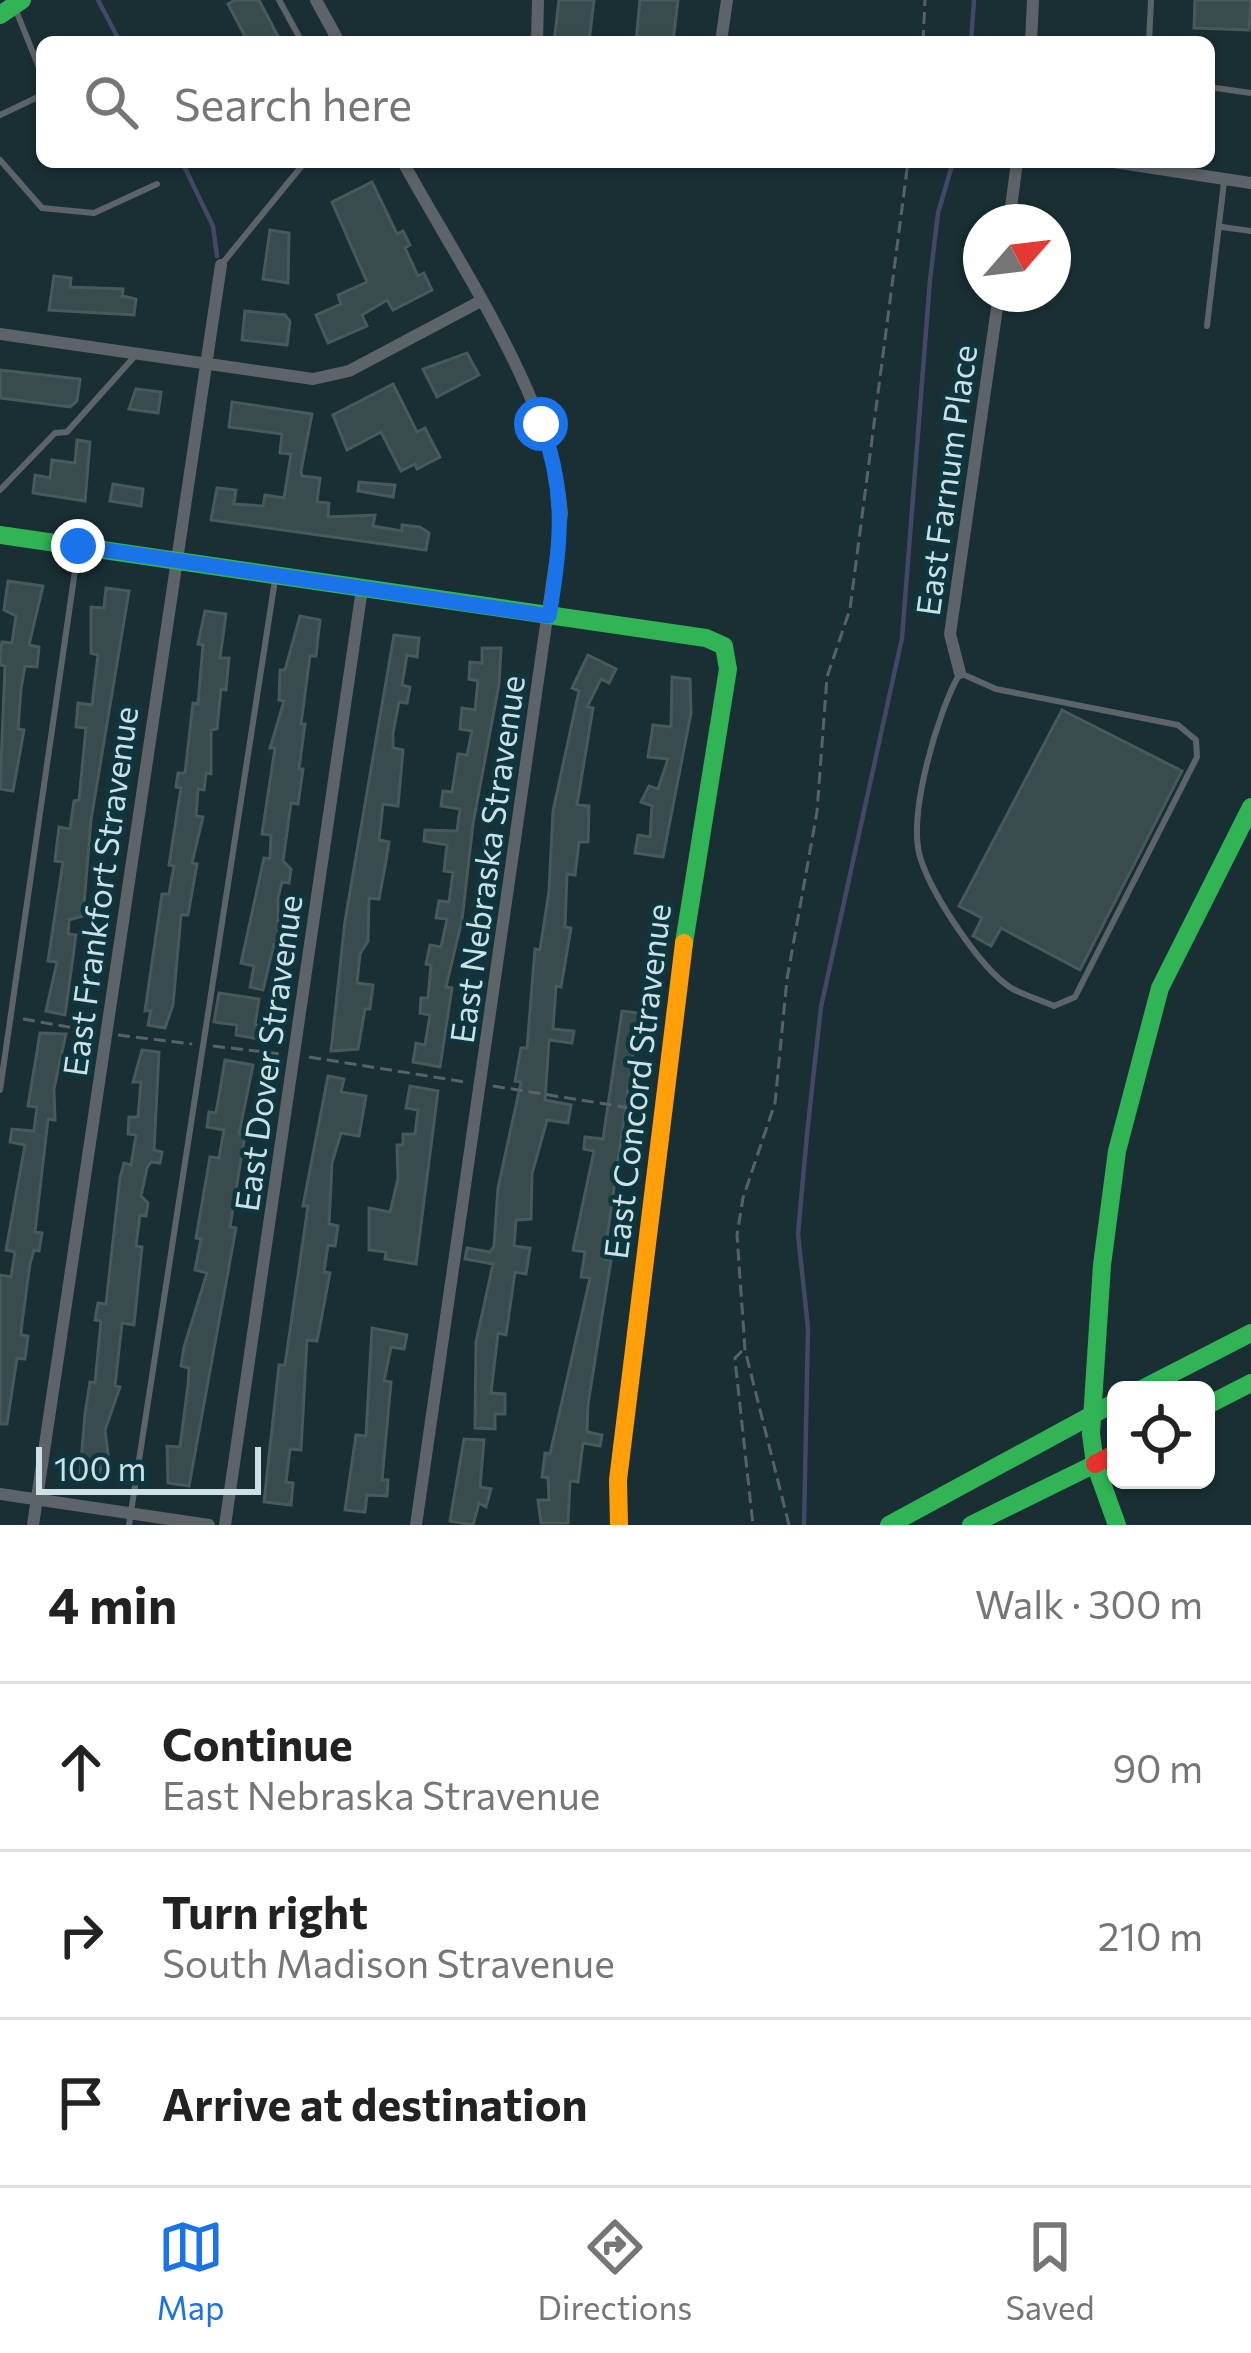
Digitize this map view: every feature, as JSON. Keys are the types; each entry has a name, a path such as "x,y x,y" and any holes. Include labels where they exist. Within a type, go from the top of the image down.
{"main road":[{"path":"0,535 549,616"},
{"name":"East Concord Stravenue","path":"549,616 706,638 724,646 728,669 691,882 618,1480 619,1525"},
{"path":"1117,1525 1095,1464 1092,1415 1114,1181 1134,1077 1183,934 1251,807"},
{"path":"1158,1381 1251,1333"},
{"path":"1215,1401 1251,1383"},
{"path":"889,1525 1107,1407"},
{"path":"971,1525 1107,1458"}],"street":[{"path":"316,0 335,36"},
{"path":"537,36 538,0"},
{"path":"723,36 727,0"},
{"path":"1031,36 1033,0"},
{"name":"East Nebraska Stravenue","path":"407,168 536,412 558,478 561,536 416,1525"},
{"path":"1011,204 1016,168"},
{"path":"1155,168 1251,183"},
{"name":"East Frankfort Stravenue","path":"33,1525 220,265"},
{"path":"0,334 313,379 349,371 479,302"},
{"name":"East Farnum Place","path":"960,674 950,634 996,312"},
{"name":"East Dover Stravenue","path":"225,1525 362,589"},
{"path":"0,1495 130,1519 209,1525"}],"lane":[{"path":"279,0 299,36"},
{"path":"1149,36 1151,0"},
{"path":"8,8 36,63"},
{"path":"1215,88 1251,93"},
{"path":"0,115 36,98"},
{"path":"0,160 42,208 94,213 157,184"},
{"path":"220,265 299,168"},
{"path":"1208,326 1224,178"},
{"path":"1222,226 1251,231"},
{"path":"0,490 55,433 67,432 136,354"},
{"path":"0,1090 78,546"},
{"path":"130,1519 276,575"},
{"path":"960,674 1029,696 1178,724 1196,740 1197,757 1075,997 1054,1006 1009,986 963,935 920,858 920,824 939,709 960,674"}],"path":[{"path":"923,36 925,0"},
{"path":"789,1525 746,1350 739,1217 778,1089 787,979 817,812 827,676 850,609 907,168"},
{"path":"11,1017 105,1034 294,1055 662,1114"},
{"path":"746,1350 735,1358 753,1525"}],"building":[{"path":"259,0 278,36 245,36 228,4"},
{"path":"559,0 594,0 590,36 555,36"},
{"path":"640,0 678,0 674,36 637,36"},
{"path":"1195,0 1251,0 1249,30 1194,28"},
{"path":"372,182 397,234 403,231 410,245 405,248 418,276 424,273 432,290 393,310 387,300 362,315 367,326 328,343 316,315 341,304 338,295 367,282 332,202"},
{"path":"270,230 289,233 288,283 263,279"},
{"path":"54,276 71,278 70,287 123,289 122,296 136,299 134,315 49,310"},
{"path":"245,311 285,315 290,322 287,345 242,340"},
{"path":"467,353 479,375 437,397 423,369"},
{"path":"0,370 80,379 77,401 70,407 0,398"},
{"path":"393,384 417,432 425,428 440,457 417,469 415,464 401,471 381,432 347,450 333,415"},
{"path":"136,389 161,392 158,413 129,409"},
{"path":"232,402 312,414 301,471 302,476 320,478 317,502 329,503 328,517 375,515 373,526 402,531 402,525 420,527 429,533 426,550 211,520 217,488 236,490 234,504 263,506 265,495 284,498 291,454 280,453 282,434 229,427"},
{"path":"77,440 90,442 85,501 33,493 35,475 50,478 52,460 75,463"},
{"path":"359,482 395,485 393,497 358,491"},
{"path":"113,484 143,489 141,506 110,501"},
{"path":"8,581 43,586 29,645 39,647 37,667 25,666 21,689 18,729 24,730 13,791 0,789 5,666 0,665 0,654 2,642 12,643 16,616 4,610"},
{"path":"106,588 129,591 91,820 83,916 69,920 68,934 76,935 65,1015 46,1011 57,962 48,961 63,862 55,861 59,827 70,829 74,801 79,800 86,728 76,727 78,703 92,705 98,655 91,653 91,607 104,608"},
{"path":"205,611 226,614 220,658 229,658 226,690 221,689 217,729 211,730 211,774 206,773 204,790 198,789 196,816 203,817 192,863 197,864 188,915 181,915 173,1005 165,1028 148,1025 151,1010 145,1011 162,894 169,894 174,866 169,865 181,788 176,787 178,773 185,773 193,703 198,704 203,645 198,644"},
{"path":"300,616 320,620 301,724 305,724 298,804 291,803 283,861 291,869 289,883 282,882 278,898 278,944 274,944 263,990 250,987 254,966 241,963 264,858 270,859 271,835 262,834 275,748 270,748 284,701 279,700 280,670 285,670"},
{"path":"394,635 419,638 417,657 407,655 402,685 410,687 407,703 399,702 393,733 393,748 403,750 398,806 383,804 379,840 389,842 379,899 369,898 368,941 360,954 357,983 373,985 370,1009 365,1009 358,1049 331,1051 345,921"},
{"path":"482,648 501,648 499,684 473,824 462,920 446,987 452,988 440,1067 413,1062 416,1043 425,1045 430,1015 420,1013 421,998 428,998 431,965 426,964 430,945 441,947 447,919 436,918 439,901 449,902 453,872 444,871 447,845 424,841 425,830 457,831 460,809 441,806 443,791 452,792 458,754 467,755 472,731 460,729 462,708 475,710 478,681 469,679 470,662 482,663"},
{"path":"588,655 616,669 609,683 601,679 587,707 593,708 577,805 589,806 588,842 579,842 575,875 567,874 565,927 571,928 561,987 556,986 553,1029 574,1031 572,1043 549,1040 545,1100 571,1105 568,1123 547,1120 532,1174 531,1219 516,1220 514,1246 530,1248 526,1274 515,1272 506,1335 498,1333 491,1393 505,1394 505,1414 495,1414 495,1429 475,1428 476,1342 493,1264 465,1259 467,1248 490,1252 494,1246 498,1188 521,1082 515,1081 521,1048 527,1048 535,949 540,950 549,891 553,811 579,691 572,688"},
{"path":"672,677 690,679 691,713 663,857 635,853 638,835 650,837 652,806 641,802 649,786 658,789 668,759 648,757 653,725 671,727"},
{"path":"1062,710 1182,771 1080,970 1001,928 991,946 973,936 982,918 959,906"},
{"path":"219,993 259,999 255,1025 261,1026 259,1039 236,1035 237,1025 214,1022"},
{"path":"622,1011 639,1013 604,1259 611,1260 588,1404 587,1432 602,1435 600,1446 583,1443 578,1482 570,1481 568,1523 541,1523 538,1500 549,1500 548,1478 542,1477 545,1453 550,1454 590,1278 581,1277 585,1252 573,1250 594,1151 584,1149 585,1137 603,1139"},
{"path":"40,1033 66,1034 54,1089 55,1120 48,1119 35,1232 42,1233 39,1251 34,1250 30,1264 22,1323 21,1335 28,1336 25,1359 17,1358 7,1424 0,1424 0,1275 11,1277 15,1252 6,1250 25,1145 10,1142 12,1129 34,1131 37,1107 28,1106"},
{"path":"142,1050 159,1052 154,1150 162,1152 160,1163 151,1162 147,1168 141,1196 148,1203 146,1216 140,1215 136,1246 142,1247 134,1325 122,1323 115,1386 120,1387 105,1430 110,1470 100,1469 99,1476 80,1473 85,1414 90,1382 95,1383 101,1321 95,1320 98,1303 106,1304 120,1178 124,1163 131,1165 136,1135 128,1134 129,1117 138,1117 141,1082 133,1082"},
{"path":"225,1060 253,1065 239,1134 245,1135 230,1227 236,1228 189,1486 168,1483 167,1446 180,1447 189,1368 181,1366 207,1273 195,1270 201,1239 196,1238 210,1157 219,1158 224,1130 207,1127 209,1112 216,1113"},
{"path":"328,1076 344,1079 341,1092 366,1096 359,1136 341,1133 332,1163 329,1224 338,1226 335,1246 328,1245 324,1272 330,1273 317,1341 307,1340 301,1450 290,1449 286,1482 293,1483 291,1505 264,1502 279,1365 285,1365 308,1206 303,1206"},
{"path":"410,1086 438,1091 416,1264 385,1259 386,1252 369,1250 369,1208 390,1212 398,1179 397,1145 403,1145 403,1134 415,1134 418,1110 406,1108"},
{"path":"372,1328 407,1335 404,1349 391,1347 384,1381 391,1382 382,1480 388,1480 387,1496 367,1495 365,1512 345,1510 356,1435 366,1436"},
{"path":"464,1439 484,1440 480,1487 491,1489 486,1507 479,1503 473,1525 450,1521"}],"waterway":[{"path":"98,0 117,36"},
{"path":"971,36 974,0"},
{"path":"185,168 213,226 217,256"},
{"path":"804,1525 808,1328 798,1234 807,1134 821,1007 902,638 930,280 938,213 951,168"}],"traffic: fast":[{"path":"0,15 22,0"},
{"path":"0,535 706,638 724,646 728,669 684,943"},
{"path":"1117,1525 1095,1464 1091,1434 1102,1265 1117,1151 1160,988 1251,807"},
{"path":"1158,1381 1251,1333"},
{"path":"1215,1401 1251,1383"},
{"path":"1092,1415 1107,1407"},
{"path":"889,1525 1092,1415"},
{"path":"971,1525 1095,1464"}],"traffic: slow":[{"path":"619,1525 618,1480 684,943"}],"traffic: jam":[{"path":"1095,1464 1107,1458"}],"route":[{"path":"78,546 549,616 562,514 558,478 541,424"}]}
